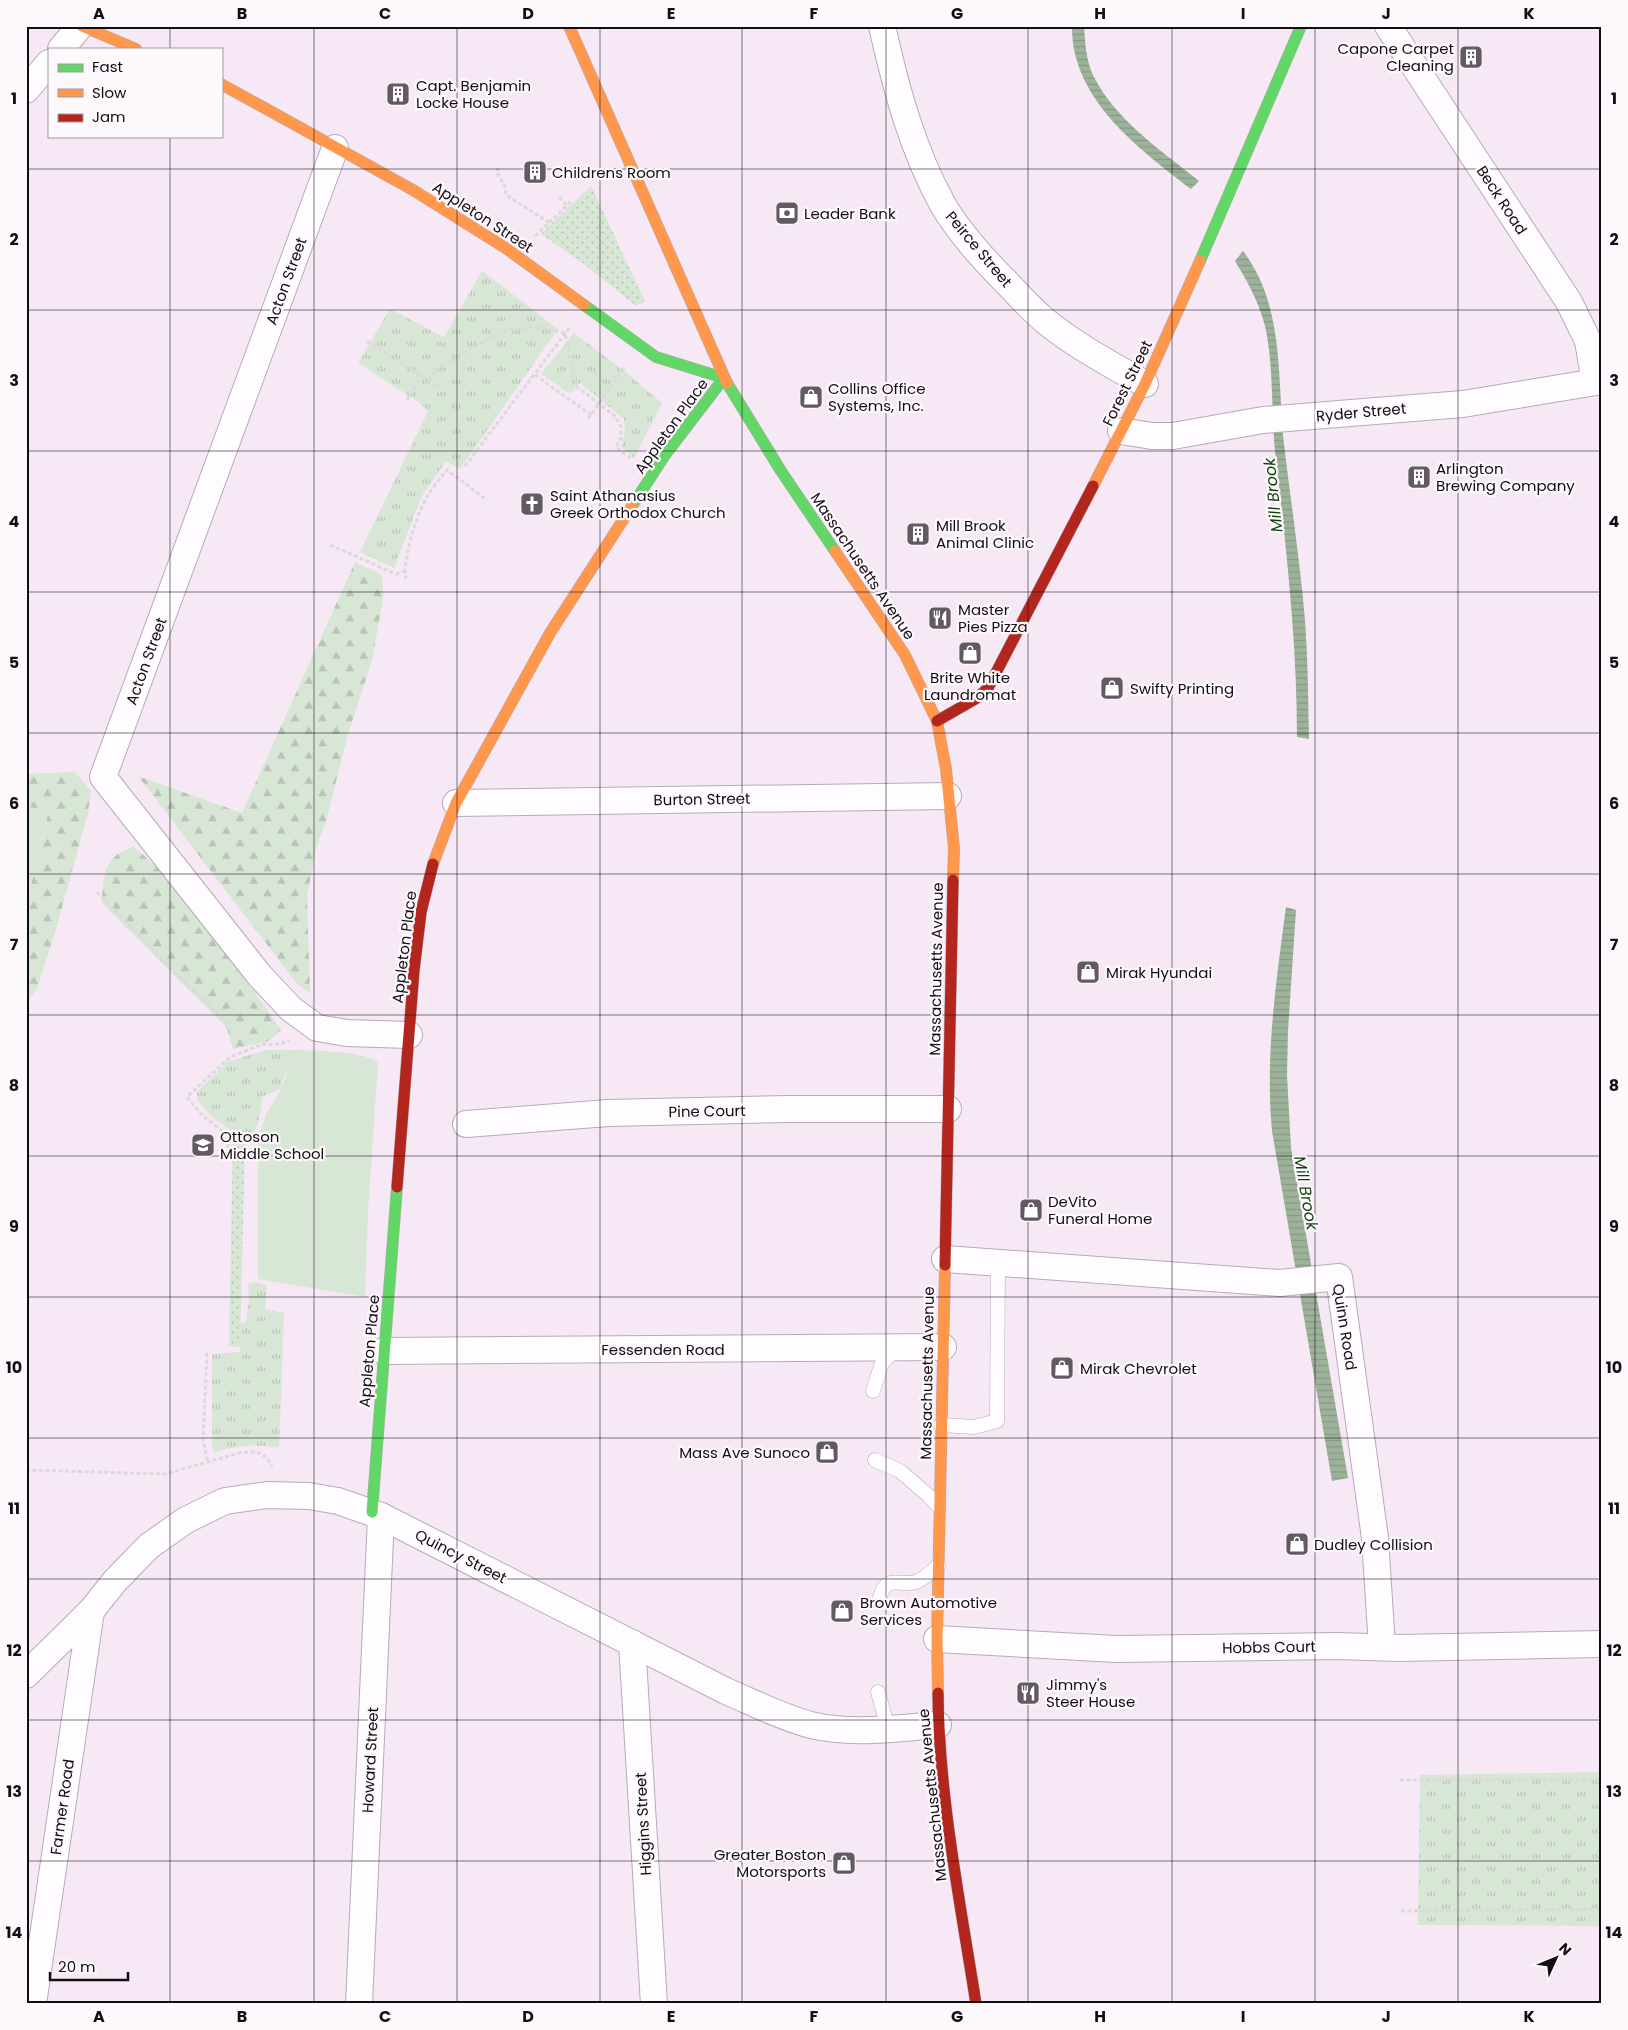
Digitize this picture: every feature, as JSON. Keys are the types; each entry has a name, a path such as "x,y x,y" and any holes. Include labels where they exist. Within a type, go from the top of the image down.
{"street":[{"path":"62,48 81,26 134,48"},
{"name":"Peirce Street","path":"882,26 903,110 915,143 927,174 956,224 994,271 1049,324 1073,341 1145,384"},
{"name":"Forest Street","path":"937,721 980,696 990,685 1048,578 1145,384 1215,228 1301,26"},
{"name":"Beck Road","path":"1388,26 1569,302 1588,341 1598,382"},
{"name":"Massachusetts Avenue","path":"574,28 724,378 781,471 905,655 937,721 946,769 954,848 938,1566 938,1725 954,1866 976,2004"},
{"path":"26,90 48,64"},
{"name":"Appleton Street","path":"222,85 413,190 507,249 656,357 724,378"},
{"name":"Acton Street","path":"335,148 103,777 260,976 290,1009 317,1028 347,1033 409,1035"},
{"name":"Appleton Place","path":"376,1514 384,1351 409,1035 420,912 434,858 456,803 550,633 666,455 724,378"},
{"name":"Ryder Street","path":"1121,431 1152,436 1173,436 1264,420 1463,404 1598,382"},
{"name":"Burton Street","path":"456,803 948,796"},
{"name":"Pine Court","path":"466,1124 608,1113 788,1109 948,1109"},
{"name":"Quinn Road","path":"945,1259 1292,1283 1339,1277 1375,1538 1382,1647"},
{"name":"Fessenden Road","path":"384,1351 943,1347"},
{"name":"Quincy Street","path":"26,1675 91,1611 115,1580 149,1546 186,1520 225,1501 267,1495 309,1496 338,1501 376,1514 726,1691 774,1713 813,1725 852,1730 938,1725"},
{"name":"Howard Street","path":"359,2004 376,1514"},
{"name":"Farmer Road","path":"33,2004 91,1611"},
{"name":"Hobbs Court","path":"937,1639 1116,1649 1602,1644"},
{"name":"Higgins Street","path":"632,1643 654,2004"}],"lane":[{"path":"942,1425 974,1428 997,1421 998,1262"},
{"path":"873,1391 882,1364 898,1348"},
{"path":"875,1460 900,1472 929,1496 940,1508"},
{"path":"880,1597 885,1586 890,1582 917,1581 938,1566"},
{"path":"878,1692 888,1728"}],"path":[{"path":"499,168 496,171 505,186 506,195 550,222"},
{"path":"559,197 567,206"},
{"path":"535,236 572,201"},
{"path":"465,466 573,322"},
{"path":"429,381 436,370 495,335 509,330 536,327 566,333"},
{"path":"566,333 576,386 616,417 621,428 621,439 616,446 623,454 638,463"},
{"path":"367,341 437,386"},
{"path":"588,419 627,364"},
{"path":"535,375 591,415"},
{"path":"407,400 422,376"},
{"path":"406,579 404,571 407,552 422,506 428,494 447,470 487,500"},
{"path":"330,544 396,574 404,571"},
{"path":"97,892 230,1025"},
{"path":"228,1148 228,1135 204,1117 187,1097 230,1056 262,1044 273,1045 296,1040"},
{"path":"207,1353 203,1440 208,1463"},
{"path":"26,1470 165,1474 239,1453 252,1452 260,1453 267,1458 272,1467"},
{"path":"1400,1780 1602,1779"},
{"path":"1401,1911 1602,1910"}],"green space":[{"path":"591,186 645,301 636,306 584,264 541,234"},
{"path":"482,271 558,329 460,469 446,461 422,496 394,568 360,552 428,411 417,401 358,363 390,309 444,337"},
{"path":"574,333 627,373 662,403 634,458 621,447 625,432 624,419 580,383 570,394 541,374"},
{"path":"355,562 382,575 383,599 372,661 348,734 327,818 317,845 307,895 310,993 298,985 138,776 242,813"},
{"path":"75,772 91,791 88,813 56,929 37,989 26,1003 26,905 49,810 26,807 26,774"},
{"path":"26,807 49,809 26,905"},
{"path":"133,847 152,863 169,882 242,975 281,1030 269,1041 233,1049 227,1028 102,903 103,884 107,868 116,855"},
{"path":"266,1050 304,1050 287,1068 280,1089 262,1097 259,1121 254,1132 245,1139 233,1139 231,1131 212,1117 197,1100 197,1092 227,1062"},
{"path":"304,1050 353,1054 363,1056 378,1063 368,1212 365,1297 258,1279 258,1138 266,1114 278,1095 287,1069"},
{"path":"233,1139 245,1139 240,1347 229,1346"},
{"path":"254,1282 267,1285 265,1309 284,1313 279,1448 246,1446 214,1452 212,1447 212,1354 240,1352 240,1323 246,1323 249,1299 248,1284"},
{"path":"1602,1772 1602,1926 1418,1925 1420,1775"}],"shaded area":[{"path":"1072,26 1084,26 1085,45 1089,63 1102,91 1113,106 1140,133 1199,181 1191,189 1130,139 1096,99 1083,77 1075,52"},
{"path":"1243,251 1257,272 1266,295 1273,319 1277,344 1284,444 1305,617 1309,739 1297,737 1293,630 1275,451 1268,341 1263,317 1249,285 1235,261"},
{"path":"1286,907 1296,910 1287,1075 1291,1148 1348,1478 1332,1481 1272,1131 1270,1103 1271,1047 1275,991"}],"traffic: fast":[{"path":"1200,261 1301,26"},
{"path":"584,305 656,357 724,378 665,455 632,506"},
{"path":"727,383 781,471 835,551"},
{"path":"372,1512 397,1187"}],"traffic: slow":[{"path":"82,26 134,48"},
{"path":"569,26 727,383"},
{"path":"222,85 413,190 507,249 584,305"},
{"path":"1093,486 1145,384 1200,261"},
{"path":"433,864 456,803 550,633 632,506"},
{"path":"835,551 905,655 937,721 946,769 954,848 953,880"},
{"path":"938,1693 937,1639 945,1265"}],"traffic: jam":[{"path":"937,721 977,698 988,688 1093,486"},
{"path":"397,1187 414,970 421,912 433,864"},
{"path":"945,1265 953,880"},
{"path":"938,1693 939,1732 946,1810 976,2004"}],"place":[{"name":"Capone Carpet Cleaning","path":"1471,57"},
{"name":"Capt. Benjamin Locke House","path":"398,94"},
{"name":"Childrens Room","path":"535,172"},
{"name":"Leader Bank","path":"787,213"},
{"name":"Collins Office Systems, Inc.","path":"811,397"},
{"name":"Arlington Brewing Company","path":"1419,477"},
{"name":"Saint Athanasius Greek Orthodox Church","path":"532,504"},
{"name":"Mill Brook Animal Clinic","path":"918,534"},
{"name":"Master Pies Pizza","path":"940,618"},
{"name":"Brite White Laundromat","path":"970,653"},
{"name":"Swifty Printing","path":"1112,688"},
{"name":"Mirak Hyundai","path":"1088,972"},
{"name":"Ottoson Middle School","path":"203,1145"},
{"name":"DeVito Funeral Home","path":"1031,1210"},
{"name":"Mirak Chevrolet","path":"1062,1368"},
{"name":"Mass Ave Sunoco","path":"827,1452"},
{"name":"Dudley Collision","path":"1297,1544"},
{"name":"Brown Automotive Services","path":"842,1611"},
{"name":"Jimmy's Steer House","path":"1028,1693"},
{"name":"Greater Boston Motorsports","path":"844,1863"}],"water label":[{"name":"Mill Brook","path":"1273,495"},
{"name":"Mill Brook","path":"1306,1193"}]}
